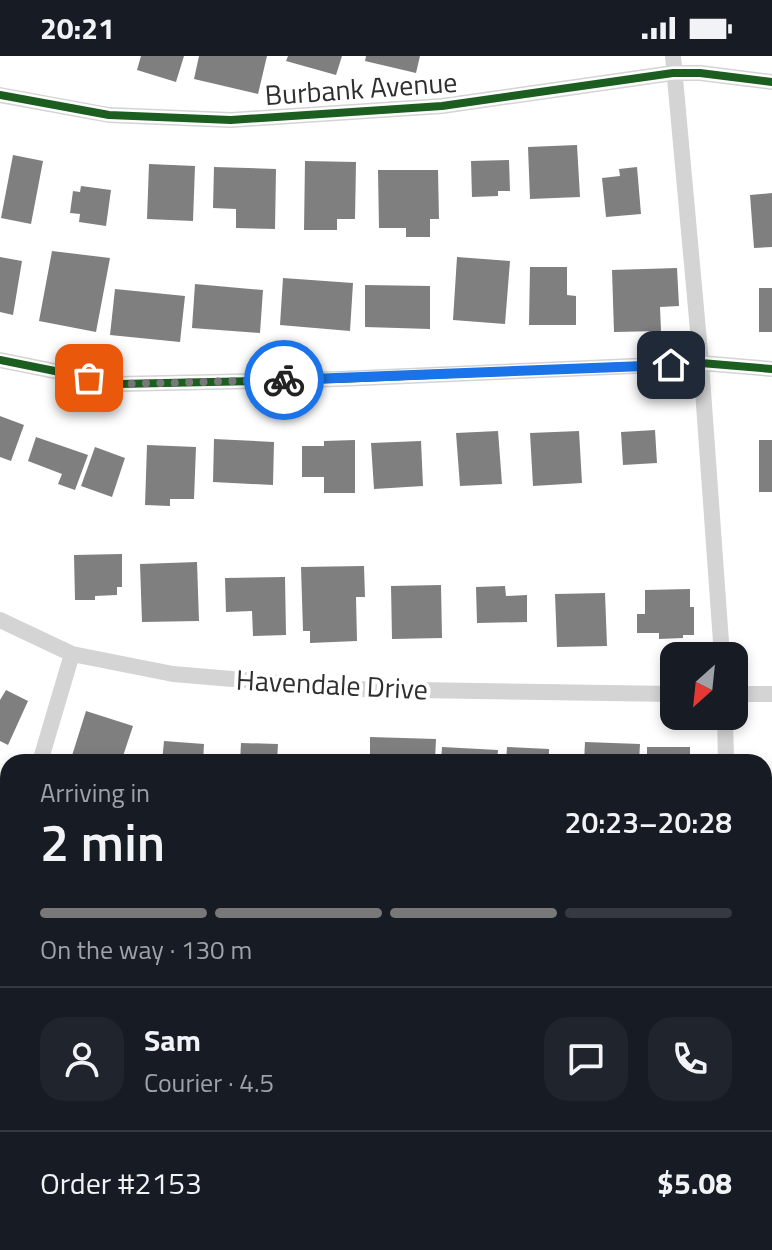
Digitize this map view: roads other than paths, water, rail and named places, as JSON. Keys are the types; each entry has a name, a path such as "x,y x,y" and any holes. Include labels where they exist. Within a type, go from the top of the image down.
{"street":[{"name":"Burbank Avenue","path":"0,95 109,115 231,120 442,106 673,65 700,73 772,82"},
{"path":"673,65 701,363 721,642"},
{"path":"0,360 119,384 339,379 701,363 772,369"},
{"name":"Havendale Drive","path":"0,620 72,654 173,674 350,689 660,694"},
{"path":"42,754 72,654"},
{"path":"748,694 772,694"},
{"path":"725,730 726,754"}]}
